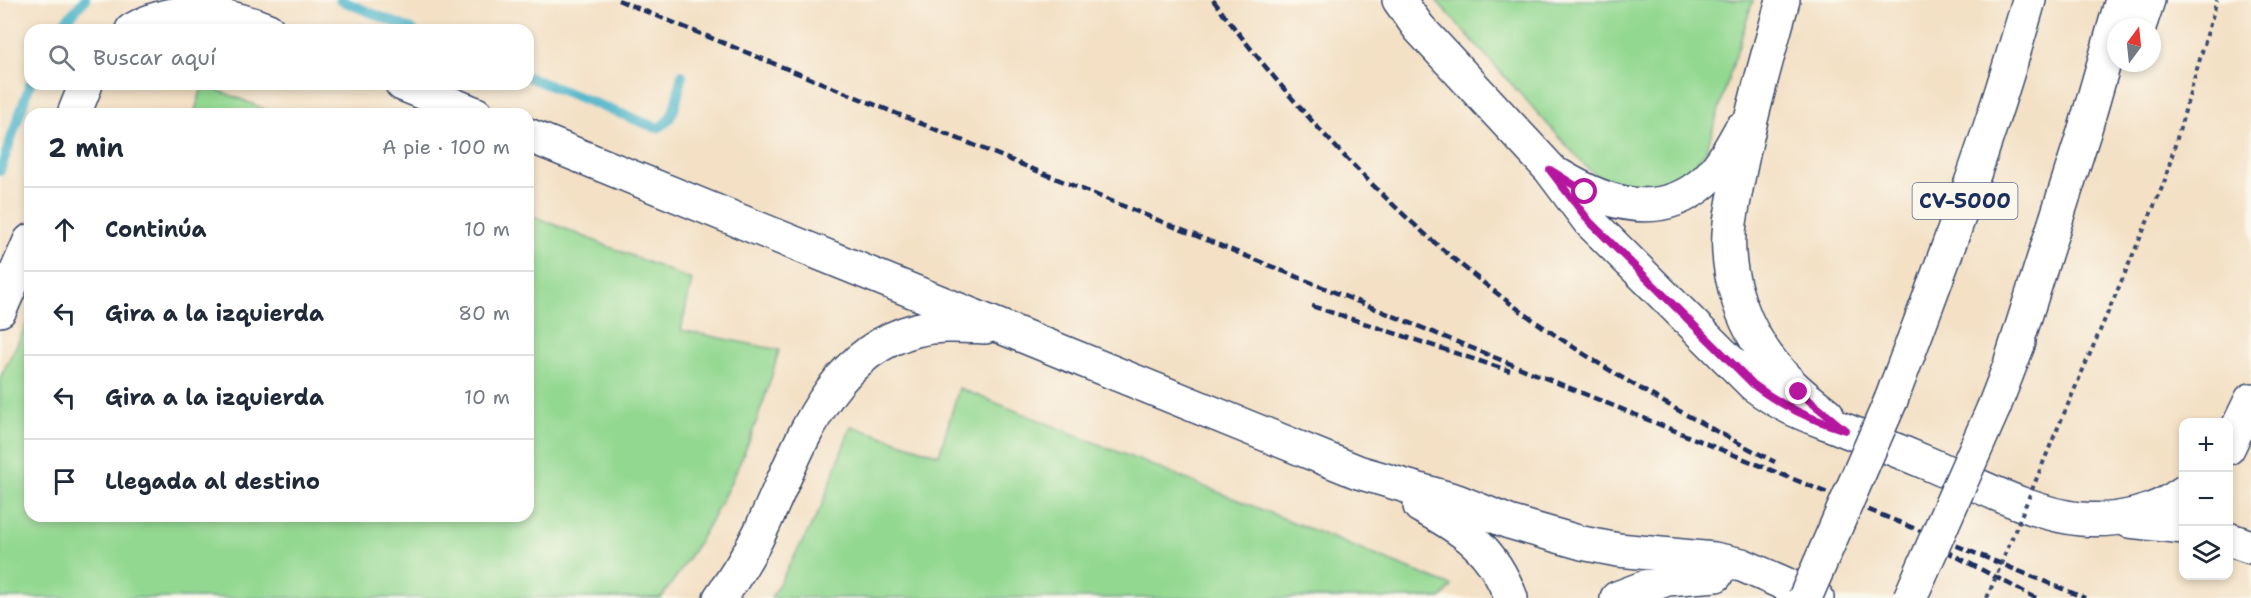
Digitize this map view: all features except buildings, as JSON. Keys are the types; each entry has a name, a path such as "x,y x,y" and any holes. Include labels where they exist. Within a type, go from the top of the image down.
{"main road":[{"path":"1399,0 1419,28 1550,170 1589,221 1754,385 1787,408 2040,509 2079,519 2116,519 2179,526"},
{"path":"1783,0 1751,112 1730,225 1730,256 1734,284 1753,334 1778,371 1845,430"},
{"name":"CV-5000","path":"1793,590 1891,400 1955,230 2010,68 2029,0"},
{"path":"2011,361 2085,129 2122,0"},
{"path":"2142,18 2148,0"},
{"path":"143,24 173,13 200,11 225,15 251,24"},
{"path":"1910,598 1994,407 2097,148 2123,72"},
{"path":"76,108 84,90"},
{"path":"417,90 461,108"},
{"path":"1550,170 1585,192 1614,202 1641,206 1666,203 1686,195 1706,181 1724,159 1751,112"},
{"path":"534,137 1358,472 1457,501 1509,522 1582,543 1618,550 1714,559 1742,565 1793,590 1817,598"},
{"path":"0,310 24,255"},
{"path":"720,598 759,534 816,412 833,386 855,362 885,344 916,330 951,325 1007,329"},
{"path":"2233,440 2250,404"},
{"path":"2250,404 2251,453"},
{"path":"1358,472 1459,527 1493,561 1511,598"},
{"path":"2116,519 2149,511 2179,495"},
{"path":"2233,540 2251,547"},
{"path":"1617,598 1667,579 1696,574 1793,590"}],"path":[{"path":"1987,598 2164,183 2217,0"}],"green space":[{"path":"1436,0 1753,0 1706,151 1680,178 1651,190 1635,190 1603,179 1587,168"},
{"path":"201,90 218,90 262,108 196,108"},
{"path":"534,216 692,280 681,330 779,350 758,417 732,480 700,540 661,598 0,598 0,378 24,330 24,522 534,522"},
{"path":"959,388 1452,586 1442,598 771,598 821,508 851,426 939,455"}],"waterway":[{"path":"63,24 85,0"},
{"path":"340,0 398,24"},
{"path":"534,79 657,128 664,124 672,113 682,75"},
{"path":"0,171 28,90"}],"railway":[{"path":"618,0 2085,598"},
{"path":"1213,0 1306,115 1374,186 1447,253 1519,310 1589,357 1662,401 1775,462"},
{"path":"1312,306 1510,371"},
{"path":"1921,538 2036,598"}],"route":[{"path":"1585,192 1550,170 1589,221 1754,385 1778,404 1805,417 1845,430 1799,392"}]}
